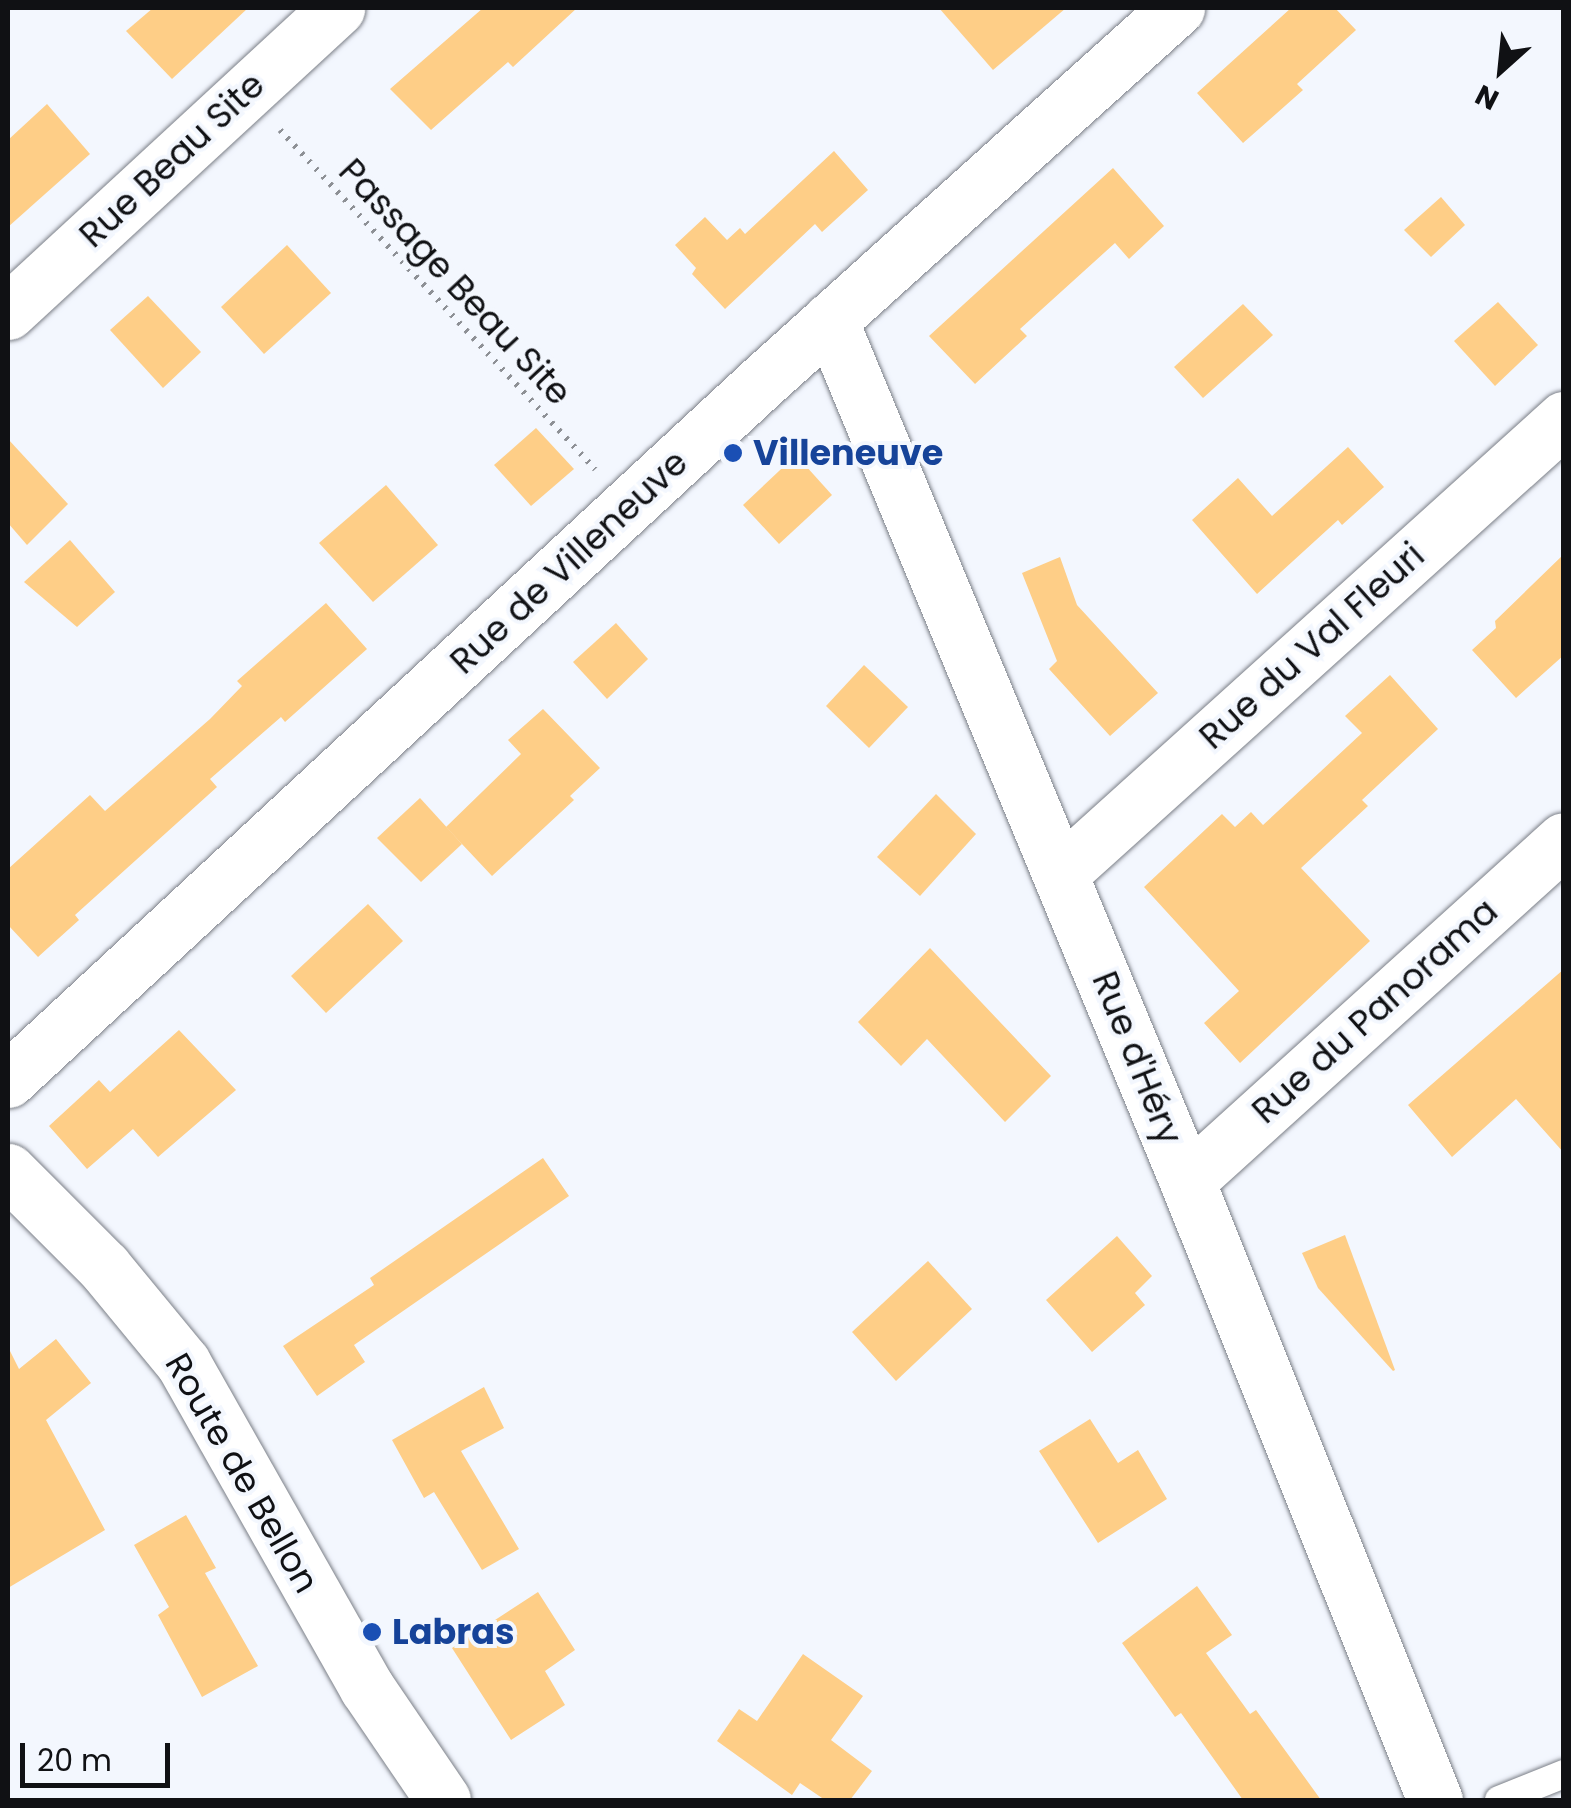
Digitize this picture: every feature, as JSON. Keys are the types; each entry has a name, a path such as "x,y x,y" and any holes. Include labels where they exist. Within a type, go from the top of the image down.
{"street":[{"name":"Rue Beau Site","path":"8,312 337,8"},
{"name":"Rue de Villeneuve","path":"8,1080 830,320 1178,8"},
{"name":"Rue d'Héry","path":"830,320 1188,1181 1435,1800"},
{"name":"Rue du Val Fleuri","path":"1061,874 1564,418"},
{"name":"Rue du Panorama","path":"1188,1181 1564,840"},
{"name":"Route de Bellon","path":"8,1171 104,1267 183,1363 366,1688 443,1800"}],"lane":[{"path":"1499,1800 1564,1774"}],"path":[{"name":"Passage Beau Site","path":"245,92 629,505"}],"building":[{"path":"153,8 248,8 172,79 126,31"},
{"path":"483,8 577,8 513,67 508,62 431,130 390,89"},
{"path":"939,8 1066,8 993,70"},
{"path":"1291,8 1335,8 1356,30 1297,84 1303,90 1243,143 1197,93"},
{"path":"47,104 90,154 8,227 8,140"},
{"path":"834,151 868,190 822,232 815,224 725,309 692,274 696,268 675,245 705,217 727,240 740,228 745,234"},
{"path":"1113,168 1164,226 1129,259 1115,243 1020,329 1027,336 975,384 929,336"},
{"path":"1441,197 1465,225 1431,257 1404,230"},
{"path":"287,245 331,293 264,354 221,307"},
{"path":"148,296 201,352 163,388 110,330"},
{"path":"1498,302 1538,345 1495,386 1454,341"},
{"path":"1243,304 1273,335 1203,398 1174,367"},
{"path":"536,428 574,469 531,506 494,465"},
{"path":"8,439 68,504 27,545 8,523"},
{"path":"1348,447 1384,487 1342,525 1338,520 1257,594 1192,520 1238,478 1272,516"},
{"path":"796,455 832,495 779,544 743,505"},
{"path":"386,485 438,545 373,602 319,543"},
{"path":"70,540 115,592 77,627 24,582"},
{"path":"1564,554 1564,655 1516,698 1472,650 1496,628 1495,621"},
{"path":"1060,557 1077,605 1158,693 1110,736 1049,669 1057,661 1022,573"},
{"path":"326,603 367,649 285,722 281,717 210,779 217,787 75,915 79,920 38,957 8,925 8,869 90,795 105,811 210,719 242,686 237,681"},
{"path":"616,623 648,659 607,699 573,662"},
{"path":"864,665 908,707 869,748 826,706"},
{"path":"1390,675 1438,729 1362,800 1368,806 1301,868 1370,941 1240,1063 1204,1023 1239,991 1144,887 1222,814 1235,827 1251,812 1263,825 1362,733 1345,716"},
{"path":"543,709 600,768 570,796 574,800 492,876 446,827 521,754 508,740"},
{"path":"936,794 976,834 920,896 877,857"},
{"path":"420,798 462,844 421,882 377,838"},
{"path":"368,904 403,941 326,1013 291,976"},
{"path":"930,948 1051,1076 1005,1122 927,1039 901,1066 858,1022"},
{"path":"1564,969 1564,1153 1516,1099 1452,1157 1408,1105"},
{"path":"179,1030 236,1090 158,1157 133,1129 87,1169 49,1126 99,1080 110,1092"},
{"path":"543,1158 569,1196 354,1345 365,1362 317,1396 283,1346 374,1285 370,1278"},
{"path":"1345,1235 1393,1371 1318,1288 1302,1253"},
{"path":"1117,1236 1152,1276 1135,1293 1145,1305 1092,1352 1046,1300"},
{"path":"928,1261 972,1309 896,1381 852,1332"},
{"path":"56,1339 91,1383 46,1420 105,1530 8,1588 8,1347 19,1369"},
{"path":"484,1387 504,1428 461,1451 519,1549 482,1570 434,1492 424,1498 392,1440"},
{"path":"1090,1419 1118,1463 1138,1450 1167,1499 1098,1543 1039,1451"},
{"path":"186,1515 216,1568 205,1573 258,1666 202,1697 158,1615 169,1607 134,1545"},
{"path":"1197,1586 1232,1635 1206,1653 1250,1714 1256,1710 1321,1800 1243,1800 1181,1713 1175,1717 1122,1643"},
{"path":"538,1592 575,1650 545,1671 565,1705 511,1740 452,1648"},
{"path":"803,1654 863,1696 831,1740 872,1771 850,1800 825,1800 800,1783 792,1795 717,1741 739,1709 757,1721"}],"place":[{"name":"Villeneuve","path":"733,453"},
{"name":"Labras","path":"372,1632"}]}
